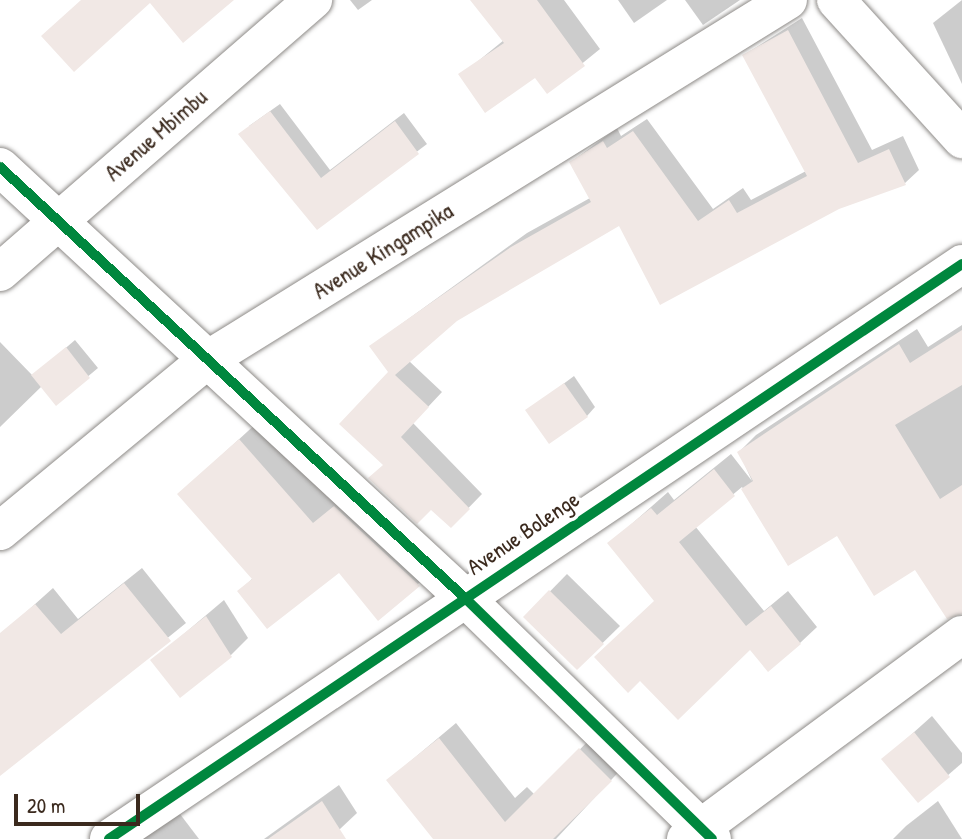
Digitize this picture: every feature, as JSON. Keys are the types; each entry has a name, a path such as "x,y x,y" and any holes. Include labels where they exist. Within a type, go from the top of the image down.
{"street":[{"name":"Avenue Mbimbu","path":"0,272 57,219 313,0"},
{"name":"Avenue Kingampika","path":"0,531 204,362 788,0"},
{"path":"836,0 962,139"},
{"path":"0,167 204,362 465,598 700,835 962,635"},
{"name":"Avenue Bolenge","path":"109,839 962,264"}],"building":[{"path":"81,0 234,0 183,43 150,3 74,72 41,36"},
{"path":"470,0 537,0 585,66 547,94 535,78 485,113 458,74 504,43"},
{"path":"788,30 858,163 889,149 906,185 839,209 660,305 619,226 457,321 395,375 429,407 401,437 470,509 451,528 431,510 417,524 368,478 383,465 339,424 388,372 369,346 511,247 591,202 569,162 603,141 607,148 633,131 698,221 729,200 737,213 807,176 742,55"},
{"path":"270,111 321,178 395,121 419,154 317,230 238,134"},
{"path":"962,330 962,385 895,425 940,499 962,485 962,614 947,619 915,570 874,596 837,536 788,566 741,489 753,481 737,452 899,344 910,363"},
{"path":"66,347 90,378 56,406 31,375"},
{"path":"564,383 588,417 549,444 525,410"},
{"path":"239,439 313,523 334,506 420,586 378,621 339,573 267,629 237,591 252,579 177,494"},
{"path":"714,469 735,496 679,542 746,626 771,606 801,644 768,672 750,650 678,720 640,681 628,693 594,657 654,601 607,543 651,508 657,515"},
{"path":"124,583 171,641 0,776 0,633 35,604 61,634"},
{"path":"549,590 604,644 577,670 523,617"},
{"path":"206,616 232,657 180,698 150,660"},
{"path":"914,732 950,777 918,803 881,759"},
{"path":"439,738 505,822 579,748 612,781 553,839 433,839 386,780"},
{"path":"322,801 346,839 268,839"}],"cycle path":[{"path":"0,167 465,598 712,839"},
{"path":"109,839 962,264"}]}
